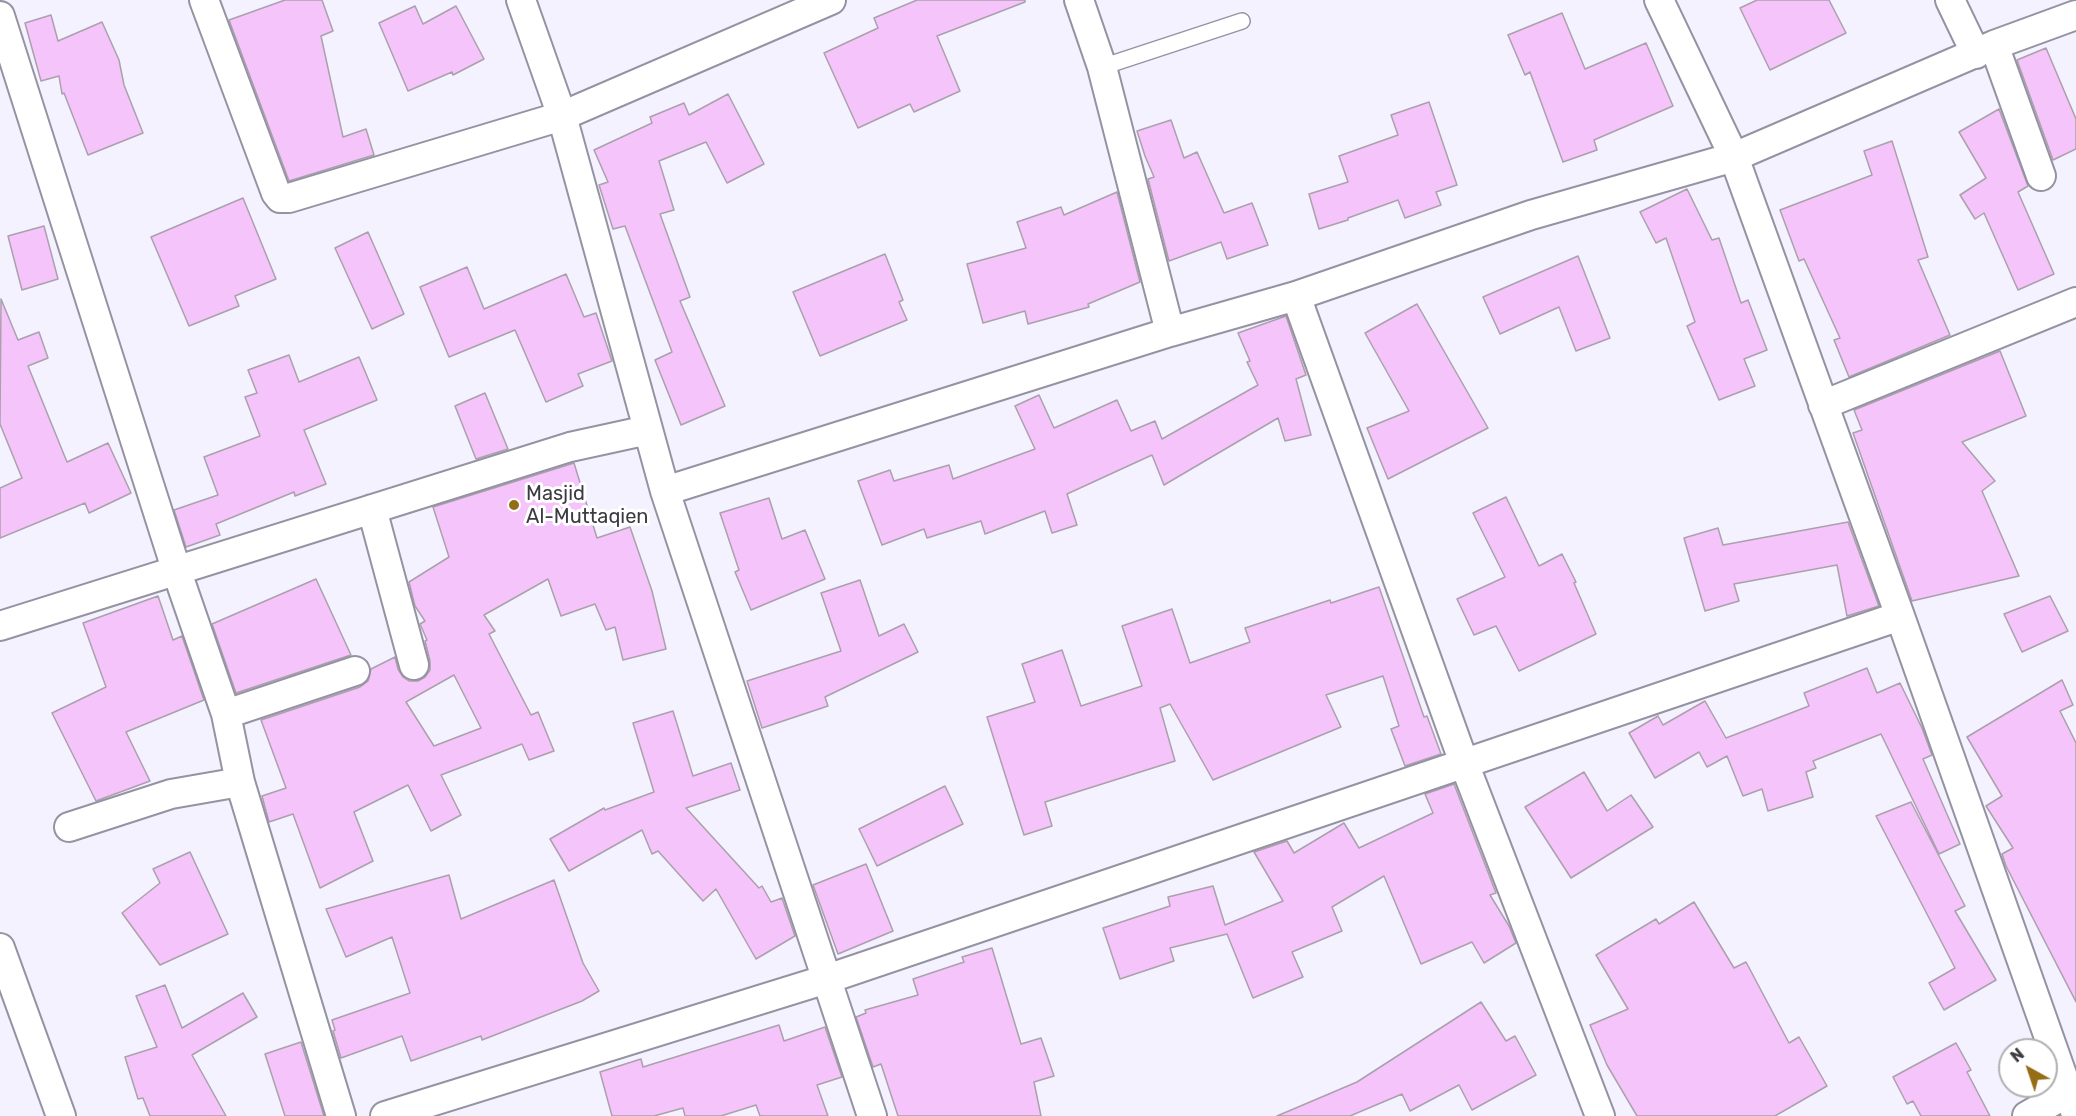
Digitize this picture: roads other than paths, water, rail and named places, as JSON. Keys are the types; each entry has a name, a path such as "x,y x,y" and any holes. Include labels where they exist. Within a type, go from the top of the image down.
{"street":[{"path":"204,0 276,194 280,198 301,195 562,116 831,0"},
{"path":"521,0 562,116 665,491 872,1116"},
{"path":"1079,0 1102,67 1170,332"},
{"path":"1659,0 1734,157 2073,1098 2027,1116"},
{"path":"1950,0 1985,50 2042,176"},
{"path":"665,491 1170,332 1296,296 1531,215 1734,157 1985,50 2076,15"},
{"path":"0,16 177,572 226,714 240,782 341,1116"},
{"path":"1296,296 1464,764 1600,1116"},
{"path":"1823,405 2076,302"},
{"path":"0,626 570,447 648,430"},
{"path":"372,509 414,665"},
{"path":"385,1116 827,980 1900,616"},
{"path":"226,714 355,671"},
{"path":"69,827 171,794 240,782"},
{"path":"0,948 61,1116"}],"lane":[{"path":"1102,67 1242,21"}],"place":[{"name":"Masjid Al-Muttaqien","path":"514,505"}]}
